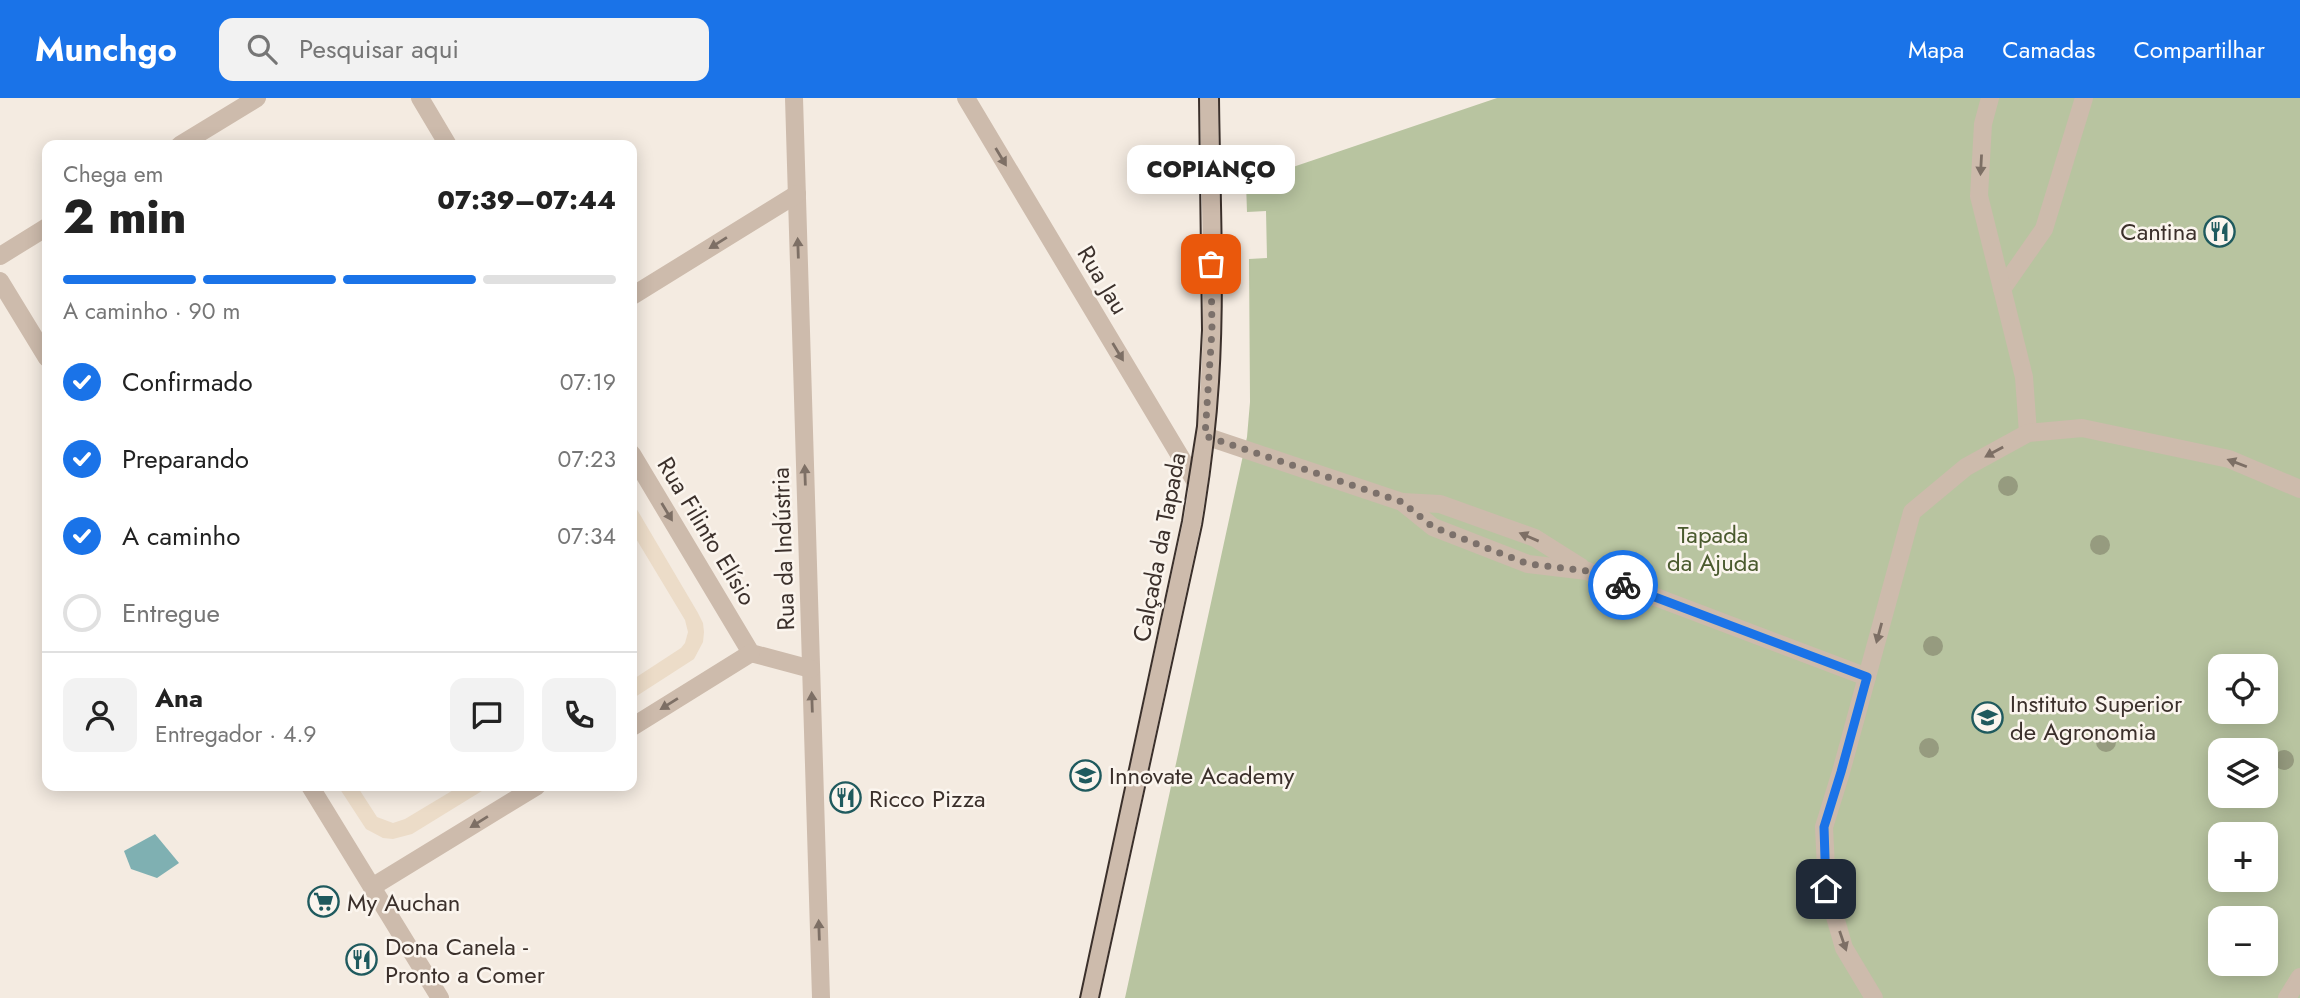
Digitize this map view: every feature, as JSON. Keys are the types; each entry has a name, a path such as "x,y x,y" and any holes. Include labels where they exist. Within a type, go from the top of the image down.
{"street":[{"path":"188,140 257,98"},
{"path":"419,98 445,140"},
{"name":"Rua da Indústria","path":"794,98 821,998"},
{"name":"Rua Jau","path":"966,98 1198,486"},
{"name":"Calçada da Tapada","path":"1089,998 1192,523 1205,436 1212,330 1209,98"},
{"path":"1990,98 1983,124 1979,196 2024,377 2028,433"},
{"path":"2002,289 2044,229 2084,98"},
{"path":"637,293 797,194"},
{"path":"0,256 42,230"},
{"path":"0,281 42,350"},
{"path":"1874,998 1844,948 1826,889 1824,827 1912,512 1966,467 2028,433 2082,428 2229,459 2300,489"},
{"path":"1205,436 1402,502 1440,505 1535,538 1587,571 1867,677"},
{"name":"Rua Filinto Elísio","path":"637,461 751,653"},
{"path":"1402,502 1433,527 1528,564 1587,571"},
{"path":"637,724 751,653 811,669"},
{"path":"313,791 440,998"},
{"path":"372,887 529,791"},
{"path":"2287,998 2300,977"}],"green space":[{"name":"Tapada da Ajuda","path":"1497,98 2300,98 2300,998 1125,998 1247,437 1250,402 1249,259 1267,258 1266,211 1247,212 1246,183"}],"shaded area":[{"path":"637,509 698,613 704,632 703,642 694,659 637,696 637,677 685,643 688,632 685,620 637,540"},
{"path":"341,791 360,791 377,817 393,823 405,819 452,791 482,791 412,834 393,839 383,838 366,829"}],"water":[{"path":"155,834 179,863 157,878 131,869 124,851"}],"tram line":[{"path":"1080,998 1182,521 1197,426 1202,330 1199,98"},
{"path":"1099,998 1202,525 1210,471 1218,400 1222,311 1219,98"}],"way so far":[{"path":"1211,264 1212,330 1205,436 1402,502 1433,527 1528,564 1587,571 1623,585"}],"place":[{"name":"Cantina","path":"2220,231"},
{"name":"COPIANÇO","path":"1211,264"},
{"name":"Instituto Superior de Agronomia","path":"1987,717"},
{"name":"Innovate Academy","path":"1086,775"},
{"name":"Ricco Pizza","path":"846,798"},
{"name":"My Auchan","path":"324,902"},
{"name":"Dona Canela - Pronto a Comer","path":"362,960"}],"route":[{"path":"1623,585 1867,677 1824,827 1826,889"}]}
